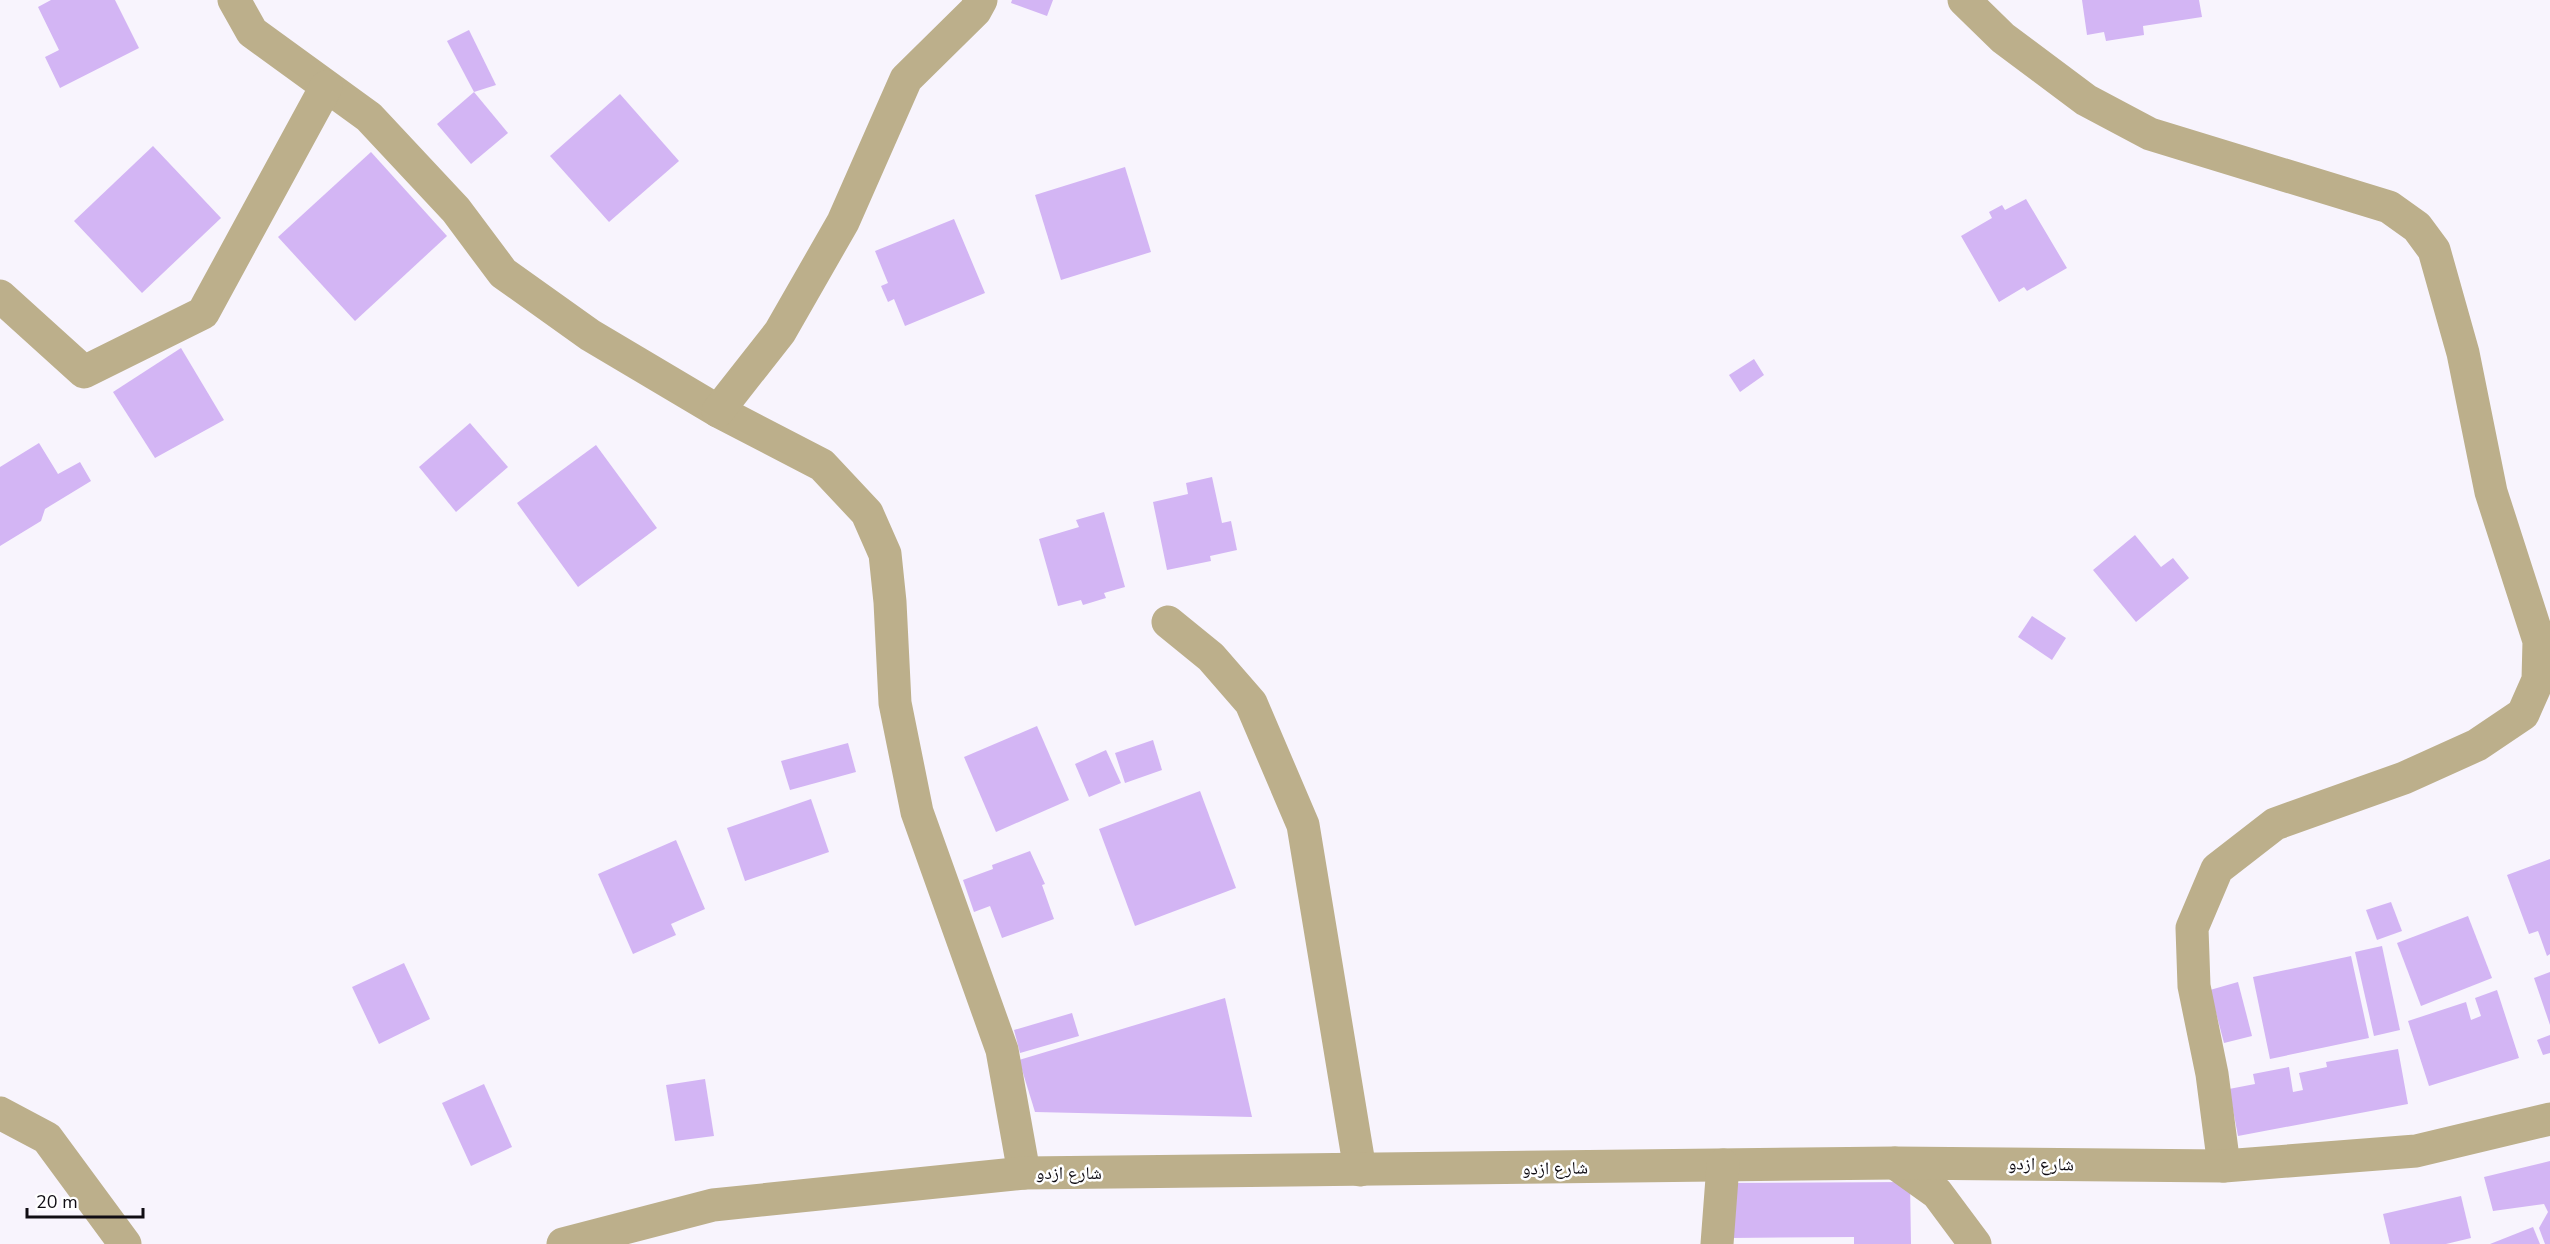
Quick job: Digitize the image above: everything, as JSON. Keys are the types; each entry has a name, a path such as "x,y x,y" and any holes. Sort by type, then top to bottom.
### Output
{"street":[{"path":"234,0 252,32 369,117 456,210 504,273 590,335 718,411 822,465 867,513 885,554 895,703 917,812 1002,1050 1024,1173"},
{"path":"718,411 780,332 843,222 906,79 975,11 981,0"},
{"path":"1964,0 2003,38 2086,100 2150,134 2389,207 2417,227 2434,250 2463,353 2492,492 2539,641 2538,680 2523,714 2477,745 2404,778 2275,824 2217,868 2192,928 2194,986 2212,1074 2224,1166"},
{"path":"0,296 84,372 203,313 326,87"},
{"path":"1168,622 1211,657 1251,703 1303,825 1360,1170"},
{"path":"0,1113 47,1138 125,1244"},
{"name":"شارع ازدو","path":"563,1244 713,1205 1024,1173 1895,1163 2224,1166 2416,1151 2550,1119"},
{"path":"1895,1163 1937,1193 1975,1244"},
{"path":"1718,1244 1723,1165"},
{"path":"1937,1193 1966,1244"}],"building":[{"path":"51,0 115,0 139,48 60,88 45,57 59,50 38,7"},
{"path":"1012,0 1053,0 1047,16 1011,3"},
{"path":"2082,0 2199,0 2202,17 2143,26 2144,35 2106,41 2104,32 2087,35"},
{"path":"469,30 496,85 474,92 447,41"},
{"path":"474,92 508,133 471,164 437,124"},
{"path":"620,94 679,161 609,222 550,156"},
{"path":"153,146 221,218 142,293 74,221"},
{"path":"371,152 447,236 355,321 278,237"},
{"path":"1125,167 1151,252 1061,280 1035,195"},
{"path":"2026,199 2067,268 2027,291 2024,287 1999,302 1961,236 1992,218 1989,212 2002,205 2005,210"},
{"path":"954,219 985,293 905,326 894,299 888,302 881,286 888,283 875,251"},
{"path":"181,348 224,420 155,458 113,392"},
{"path":"1754,359 1764,375 1740,392 1729,375"},
{"path":"470,423 508,467 456,512 419,467"},
{"path":"39,443 58,474 80,462 91,481 45,509 41,521 0,546 0,467"},
{"path":"596,445 657,528 578,587 517,503"},
{"path":"1212,477 1222,523 1231,521 1237,550 1210,556 1211,561 1167,570 1153,502 1188,494 1186,483"},
{"path":"1104,512 1125,587 1104,593 1106,598 1083,605 1081,600 1058,606 1039,539 1079,527 1076,520"},
{"path":"2135,535 2161,567 2173,558 2189,578 2136,622 2093,570"},
{"path":"2032,616 2066,638 2052,660 2018,637"},
{"path":"1037,726 1069,800 996,832 964,757"},
{"path":"1153,740 1162,770 1125,783 1115,753"},
{"path":"848,743 856,772 790,790 781,761"},
{"path":"1106,750 1121,783 1089,797 1075,764"},
{"path":"1200,791 1236,888 1135,926 1099,829"},
{"path":"811,799 829,852 745,881 727,828"},
{"path":"676,840 705,909 671,924 676,935 633,954 598,874"},
{"path":"1030,851 1045,884 1042,885 1054,919 1002,938 990,906 974,912 963,880 993,869 992,865"},
{"path":"2550,859 2550,954 2547,956 2538,931 2529,934 2507,875"},
{"path":"2391,902 2402,931 2377,940 2366,910"},
{"path":"2468,916 2492,978 2421,1006 2397,943"},
{"path":"2382,946 2400,1030 2374,1036 2355,952"},
{"path":"2351,956 2369,1038 2270,1059 2253,977"},
{"path":"404,963 430,1019 379,1044 352,987"},
{"path":"2550,972 2550,1025 2534,978"},
{"path":"2238,982 2252,1036 2224,1043 2210,990"},
{"path":"2497,990 2519,1058 2429,1086 2408,1021 2466,1002 2471,1020 2481,1016 2475,998"},
{"path":"1225,998 1252,1117 1035,1112 1019,1060"},
{"path":"1072,1013 1079,1036 1020,1053 1014,1030"},
{"path":"2550,1035 2550,1053 2543,1055 2537,1040"},
{"path":"2398,1049 2408,1104 2238,1136 2229,1089 2255,1084 2253,1074 2289,1067 2293,1092 2303,1090 2299,1073 2327,1067 2326,1062"},
{"path":"705,1079 714,1136 675,1141 666,1085"},
{"path":"484,1084 512,1147 471,1166 442,1103"},
{"path":"2550,1161 2550,1244 2545,1244 2539,1228 2548,1212 2544,1204 2493,1211 2484,1177"},
{"path":"1910,1182 1911,1244 1854,1244 1854,1237 1731,1238 1730,1183"},
{"path":"2461,1196 2471,1238 2446,1244 2390,1244 2383,1214"},
{"path":"2533,1227 2540,1244 2490,1244"}]}
